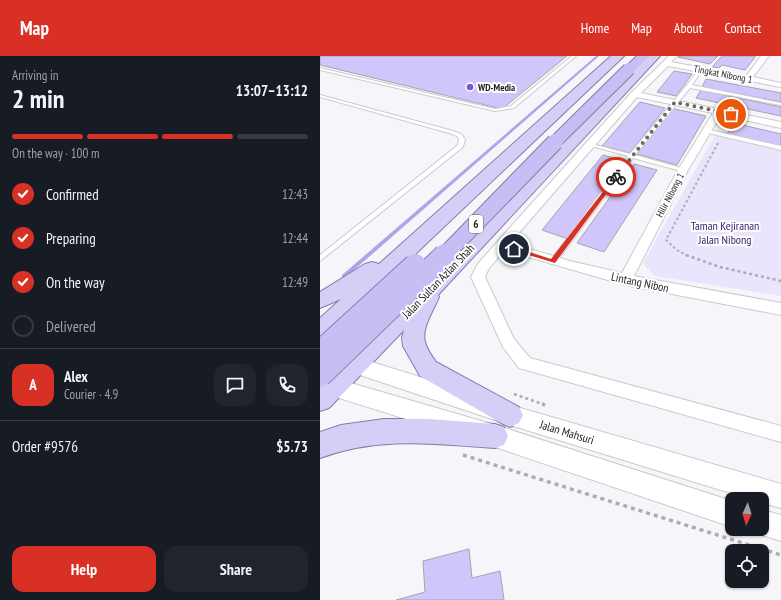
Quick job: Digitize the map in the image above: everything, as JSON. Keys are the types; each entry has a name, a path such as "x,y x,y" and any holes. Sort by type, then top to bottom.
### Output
{"highway":[{"name":"Jalan Sultan Azlan Shah","path":"320,353 425,256 545,136 624,62 644,56"},
{"name":"Jalan Sultan Azlan Shah","path":"323,386 435,265 560,137 624,62"}],"main road":[{"name":"Jalan Sultan Azlan Shah","path":"323,386 355,365 435,285 600,111 664,58"},
{"name":"Jalan Sultan Azlan Shah","path":"320,331 601,70 624,62"},
{"path":"320,300 328,297 425,234"},
{"path":"387,269 388,280 397,290 416,290 435,285"},
{"path":"435,285 422,313 413,338 420,356 428,369 510,415"},
{"path":"320,445 334,439 375,431 495,436"}],"street":[{"path":"748,78 766,56"},
{"path":"664,58 635,94 501,245 482,268 478,277 508,343 525,363 781,434"},
{"name":"Tingkat Nibong 1","path":"664,58 700,70 781,85"},
{"path":"635,94 781,125"},
{"name":"Hilir Nibong 1","path":"625,280 683,170 718,112"},
{"name":"Lintang Nibon","path":"501,245 553,262 625,280 781,309"},
{"name":"Jalan Mahsuri","path":"320,353 510,415 781,496"},
{"path":"323,386 495,436 725,512"},
{"path":"769,525 781,528"}],"lane":[{"path":"320,69 495,110 504,110 512,107 574,56"},
{"path":"553,262 631,156 689,86 700,70"},
{"path":"689,86 781,104"},
{"path":"320,96 450,132 459,135 462,140 461,146 320,259"},
{"path":"706,131 781,148"},
{"path":"590,144 683,170"}],"path":[{"path":"722,143 716,144 666,240 685,254 717,266 758,274 781,281"},
{"path":"455,452 781,555"}],"green space":[{"name":"Taman Kejiranan Jalan Nibong","path":"715,135 781,151 781,296 654,276 643,263"}],"building":[{"name":"WD-Media","path":"320,56 567,56 502,109 320,65"},
{"path":"718,56 710,64 678,57"},
{"path":"722,56 756,56 745,70 722,65 719,68 712,67"},
{"path":"674,71 692,74 676,96 657,92"},
{"path":"706,79 781,93 781,102 702,87"},
{"path":"701,90 781,107 781,116 696,98"},
{"path":"640,102 665,108 630,153 602,146"},
{"path":"671,108 706,116 677,165 637,154"},
{"path":"734,123 781,134 781,147 727,134"},
{"path":"603,155 625,161 568,239 542,230"},
{"path":"634,164 657,170 604,252 577,243"},
{"path":"469,549 472,578 500,571 504,600 396,600 425,592 423,561"}],"waterway":[{"path":"344,276 598,56"}],"way so far":[{"path":"616,177 675,102 731,114"}],"place":[{"name":"WD-Media","path":"470,87"}],"route":[{"path":"514,249 553,262 616,177"}]}
